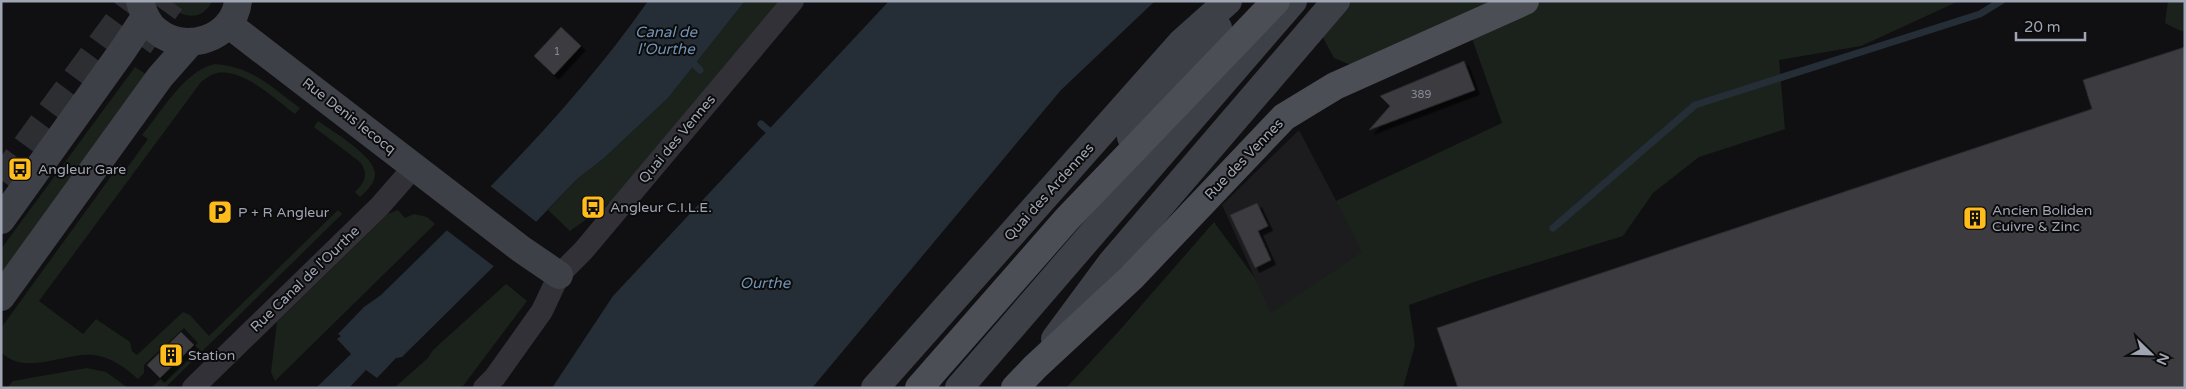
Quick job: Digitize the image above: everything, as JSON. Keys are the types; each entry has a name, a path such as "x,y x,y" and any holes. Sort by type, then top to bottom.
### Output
{"main road":[{"name":"Quai des Ardennes","path":"875,388 1181,43 1228,1"},
{"name":"Quai des Ardennes","path":"919,388 1067,219 1239,1"},
{"path":"1067,219 1276,1"},
{"path":"959,388 1293,1"},
{"path":"1015,388 1035,367 1112,262 1336,1"},
{"name":"Rue des Vennes","path":"1035,367 1131,278 1284,117 1336,86 1525,1"},
{"path":"142,9 156,31 172,40 190,43 204,41 218,34 233,12"},
{"path":"1,220 123,50 142,9"},
{"name":"Rue Denis lecocq","path":"233,12 260,47 439,186 522,249 559,274"},
{"path":"1,297 160,77 190,43"}],"street":[{"name":"Quai des Vennes","path":"559,274 583,252 793,1"},
{"name":"Rue Canal de l'Ourthe","path":"193,388 379,207 414,167"},
{"path":"484,388 495,377 542,311 559,274"}],"shaded area":[{"path":"173,1 212,1 204,12 192,16 175,10 170,5"},
{"path":"745,1 787,1 616,198 570,231 548,210 577,179 604,158 668,98"},
{"path":"1347,1 1959,1 1861,46 1779,60 1785,129 1699,157 1653,193 1623,236 1480,280 1409,305 1415,345 1403,388 1066,388 1119,331 1214,222 1255,278 1271,313 1362,252 1336,201 1502,123 1464,16 1351,65 1334,58 1320,32"},
{"path":"2168,1 2185,1 2185,30 2181,31 2165,23"},
{"path":"215,64 251,73 300,108 295,114 257,85 235,74 224,73 209,76 201,82 39,301 83,334 96,319 130,342 132,351 137,355 183,312 190,315 209,336 338,210 342,214 165,388 151,388 198,343 184,328 144,365 144,373 138,379 118,364 100,356 82,355 45,362 21,363 1,352 1,328 120,164 127,168 148,139 142,135 174,93 193,75"},
{"path":"135,67 149,76 1,278 1,249"},
{"path":"318,121 352,144 373,167 374,181 360,197 355,192 365,178 363,166 314,127"},
{"path":"1299,130 1363,252 1271,314 1222,205"},
{"path":"398,210 405,218 414,214 427,217 435,224 275,381 271,372 277,322 388,214"},
{"path":"506,284 527,301 463,386 459,388 394,388 428,358 433,350"},
{"path":"87,368 106,372 128,388 7,388 13,381"}],"water":[{"name":"Canal de l'Ourthe","path":"648,1 745,1 668,98 604,158 577,179 491,269 402,357 396,358 377,378 366,370 349,388 316,388 351,354 337,339 341,336 338,334 364,307 381,295 487,190 555,118 619,41"},
{"name":"Ourthe","path":"889,1 1155,1 1061,90 812,388 552,388 613,296"}],"pier":[{"path":"489,185 539,224 496,268 445,229"}],"building":[{"path":"561,27 581,46 554,75 534,56"},
{"name":"Ancien Boliden Cuivre & Zinc","path":"2185,47 2185,388 1458,388 1437,328 2092,109 2083,80"},
{"path":"1464,61 1475,90 1369,130 1390,106 1380,96"},
{"path":"1257,203 1268,226 1258,231 1271,260 1255,268 1230,215"},
{"name":"Station","path":"181,332 194,345 160,378 147,365"}],"waterway":[{"path":"1553,228 1695,105 1980,14 2001,1"},
{"path":"695,65 700,70"},
{"path":"761,124 768,130"}],"tunnel":[{"path":"1,180 133,1"},
{"path":"139,45 171,1"}],"place":[{"name":"Angleur Gare","path":"20,169"},
{"name":"Angleur C.I.L.E.","path":"593,207"},
{"name":"P + R Angleur","path":"220,212"},
{"name":"Ancien Boliden Cuivre & Zinc","path":"1975,218"},
{"name":"Station","path":"171,355"}]}
